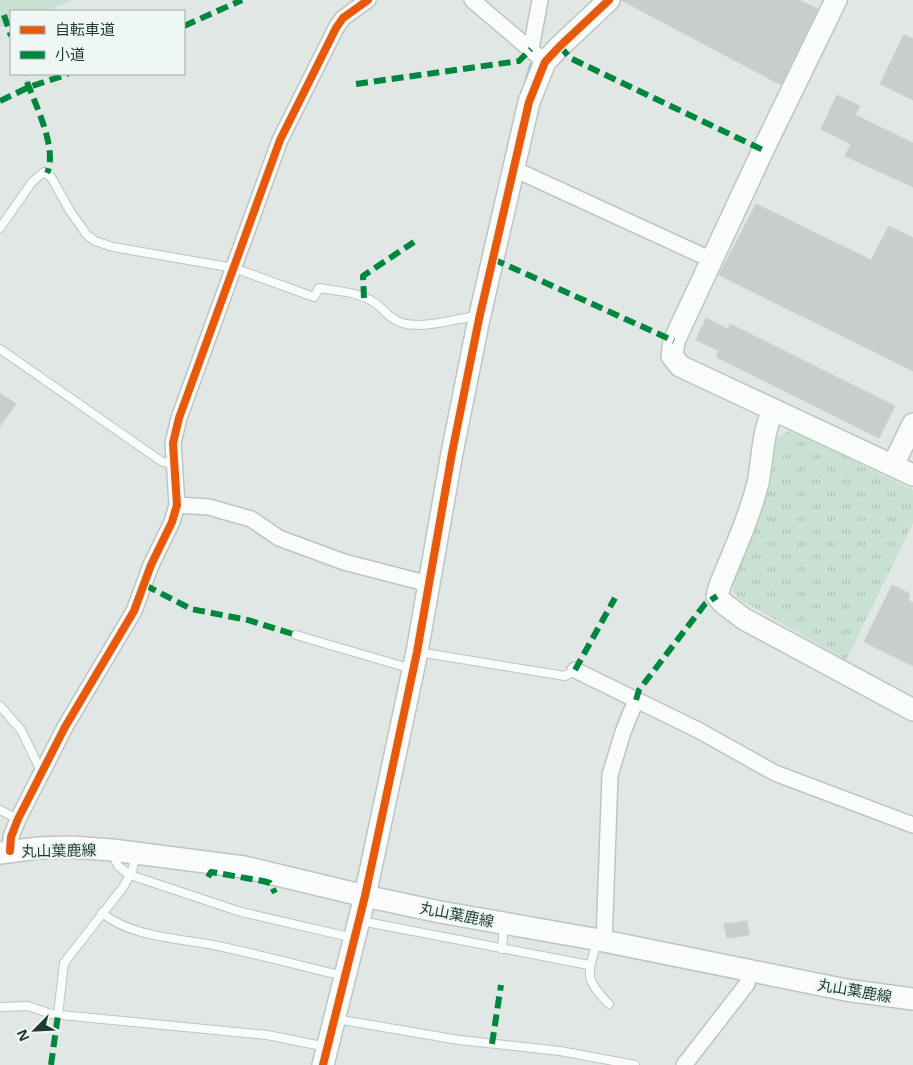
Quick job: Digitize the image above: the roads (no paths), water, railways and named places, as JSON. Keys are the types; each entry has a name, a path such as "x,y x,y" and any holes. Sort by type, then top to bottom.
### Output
{"street":[{"path":"5,852 18,819 87,687 134,611 152,565 172,522 177,505 173,443 179,418 210,326 234,268 280,140 343,18 368,0"},
{"path":"472,0 538,56"},
{"path":"326,1056 365,896 414,661 479,319 529,102 538,56 540,0"},
{"path":"538,56 560,46 609,0"},
{"path":"836,0 763,150 674,341 672,356 680,366 913,475"},
{"path":"514,168 712,260"},
{"path":"774,411 766,425 758,482 747,521 720,585 718,596 723,603 744,619 913,710"},
{"path":"893,465 913,424"},
{"path":"177,505 210,507 251,519 279,538 335,559 429,584"},
{"path":"574,670 698,730 774,773 913,825"},
{"path":"601,941 610,775 623,732 636,700"},
{"name":"丸山葉鹿線","path":"5,852 71,847 112,850 244,867 365,896 846,990 913,999"},
{"path":"684,1065 747,984 750,970"}],"lane":[{"path":"0,228 32,182 40,172 44,172 51,177 80,227 95,241 113,247 234,268 314,297 319,288 364,298 374,302 388,317 403,323 420,325 471,317 479,319"},
{"path":"0,349 161,461 173,465"},
{"path":"296,635 414,661 565,676 574,670"},
{"path":"0,706 21,730 38,765 43,770"},
{"path":"0,810 18,819"},
{"path":"112,850 118,866 130,874 241,912 502,949 589,965"},
{"path":"58,1015 62,967 130,874 136,853"},
{"path":"102,913 116,924 125,928 346,976"},
{"path":"502,949 504,923"},
{"path":"601,941 589,965 592,985 609,1004"},
{"path":"0,1007 28,1006 58,1015 268,1035 326,1056"},
{"path":"336,1019 459,1040 560,1051 635,1065"}],"waterway":[{"path":"526,82 531,65"}]}
